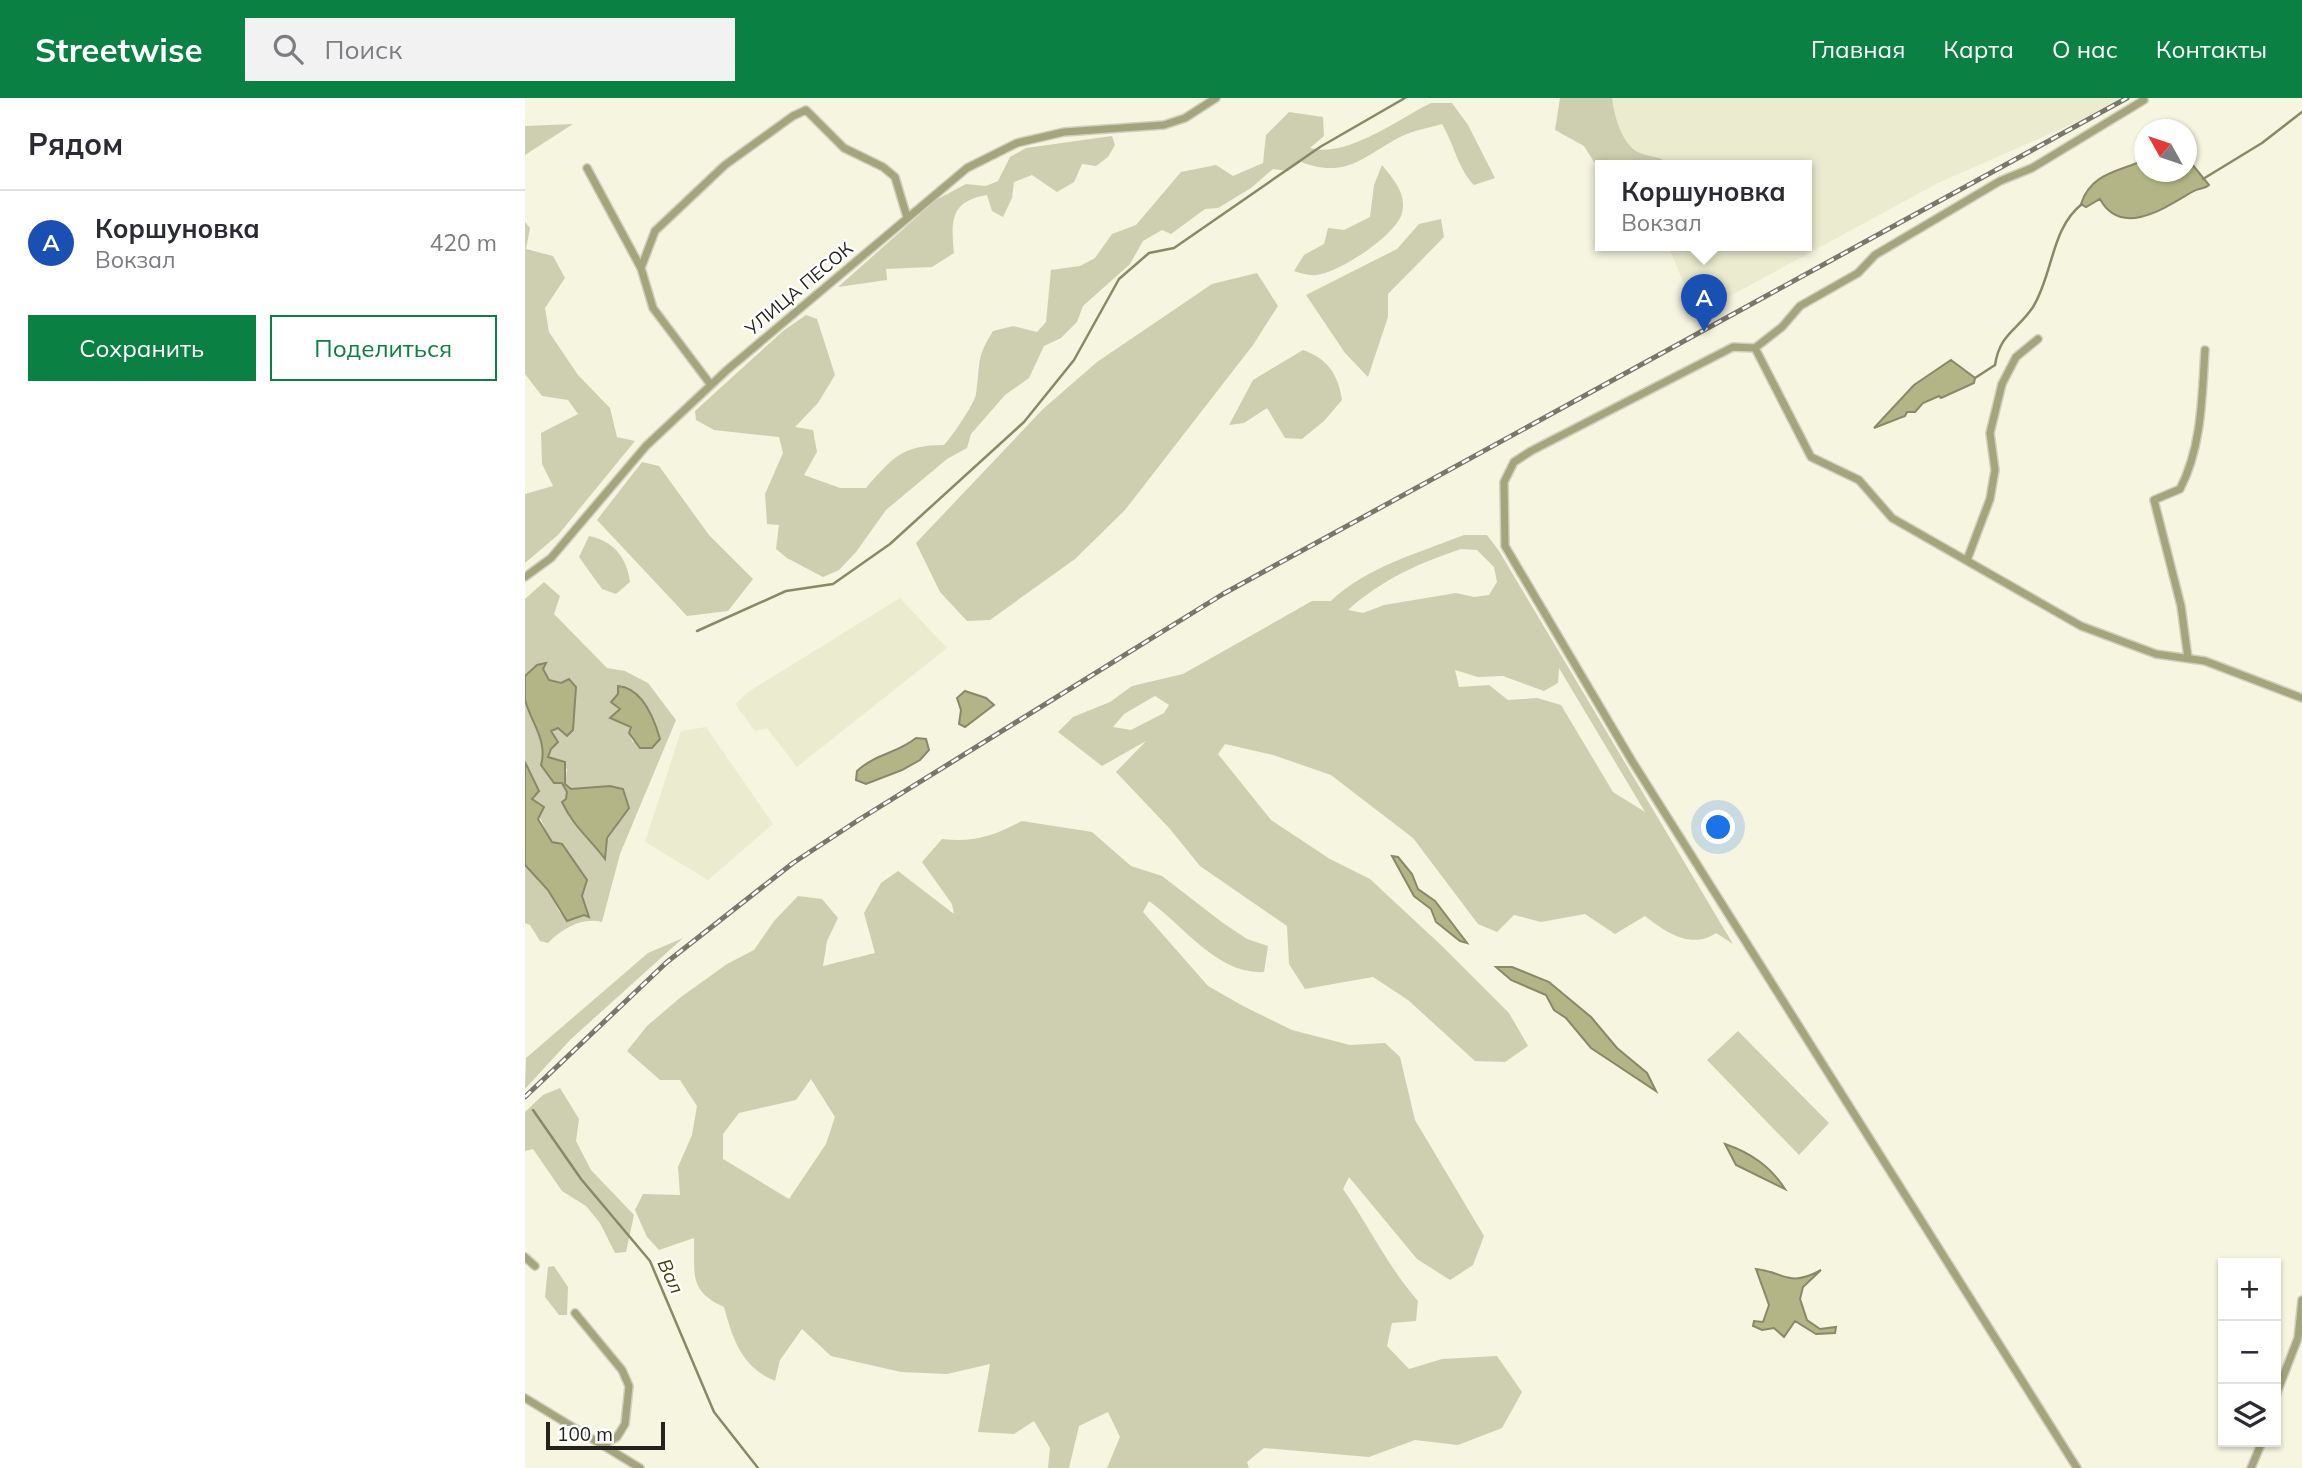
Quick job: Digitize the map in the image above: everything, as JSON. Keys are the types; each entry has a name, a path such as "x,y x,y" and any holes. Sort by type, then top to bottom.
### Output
{"street":[{"name":"УЛИЦА ПЕСОК","path":"525,577 551,558 646,446 711,385 967,169 995,152 1017,143 1064,132 1164,125 1185,118 1216,98"},
{"path":"2077,1468 1632,761 1505,546 1504,482 1514,462 1733,347 1755,348 1782,327 1800,306 1858,273 1875,255 2000,181 2032,169 2144,100"},
{"path":"641,268 655,232 725,165 793,116 806,110 844,148 883,167 895,177 907,217"},
{"path":"587,168 641,268 653,308 711,385"},
{"path":"1967,560 1990,499 1995,470 1990,433 2002,384 2016,357 2038,339"},
{"path":"1755,348 1811,457 1859,480 1892,518 2081,626 2156,654 2205,661 2302,698"},
{"path":"2187,658 2181,606 2154,499 2180,489 2188,473 2200,419 2206,350"},
{"path":"525,1257 535,1266"},
{"path":"2281,1384 2300,1340 2302,1300"},
{"path":"575,1313 622,1370 629,1386 625,1424 617,1437 604,1444"},
{"path":"525,1398 555,1419 604,1444 640,1468"},
{"path":"2251,1468 2260,1447"}],"shaded area":[{"path":"1560,98 1612,98 1617,121 1628,144 1640,153 1664,160 1595,160 1595,163 1584,146 1555,130"},
{"path":"1606,98 2121,98 2079,121 1938,183 1697,314 1670,251 1812,251 1812,160 1632,160"},
{"path":"1431,103 1452,103 1468,125 1495,178 1474,185 1464,172 1442,124 1405,135 1343,167 1317,167 1301,162 1288,171 1273,169 1251,188 1218,208 1205,209 1171,234 1162,230 1143,241 1130,264 1083,306 1077,322 1061,338 1044,346 1029,378 1005,395 971,434 967,448 947,459 886,510 856,552 839,570 823,577 787,558 776,549 779,525 767,524 765,494 783,453 779,437 714,430 696,420 695,411 783,331 806,315 817,319 835,375 818,403 795,427 813,430 817,452 804,475 840,488 866,488 899,455 918,448 944,445 975,398 981,355 993,331 1013,326 1037,332 1046,322 1051,270 1080,266 1095,258 1112,234 1136,225 1181,172 1216,165 1233,176 1263,163 1266,135 1289,112 1323,117 1324,136 1310,148 1325,150 1340,148 1372,136"},
{"path":"573,124 525,155 525,126"},
{"path":"1112,136 1115,145 1108,157 1096,166 1082,164 1074,182 1057,192 1032,175 1014,182 1012,198 1003,217 992,211 987,195 966,202 955,214 953,222 954,253 932,267 886,269 887,280 838,287 936,200 966,184 986,186 998,181 1010,157 1026,148"},
{"path":"2134,164 2134,182 2197,182 2197,170 2209,185 2157,212 2131,218 2119,217 2109,211 2100,199 2086,207 2081,204 2091,186 2115,171"},
{"path":"1382,165 1403,199 1402,213 1389,232 1365,252 1326,273 1308,275 1294,271 1304,255 1324,244 1328,228 1344,230 1370,217 1374,185"},
{"path":"1441,219 1444,237 1388,294 1388,317 1368,377 1345,353 1306,295 1397,249 1419,224"},
{"path":"525,222 530,228 526,249 553,256 565,278 545,308 549,332 578,375 610,408 617,437 635,441 558,535 525,563 525,494 553,486 542,464 541,433 578,414 568,400 542,396 525,374"},
{"path":"1257,273 1278,306 1253,345 1125,510 1075,559 990,620 967,621 940,592 916,543 1043,409 1097,362 1212,284"},
{"path":"1303,350 1325,363 1334,375 1340,391 1342,400 1324,421 1302,439 1285,438 1267,408 1244,423 1229,425 1253,380"},
{"path":"1951,360 1975,378 1974,383 1923,403 1915,412 1907,412 1905,416 1874,428 1914,385"},
{"path":"642,462 659,466 709,535 753,579 728,611 687,616 597,520"},
{"path":"1464,535 1487,535 1499,551 1733,944 1716,933 1698,940 1679,937 1645,916 1615,934 1585,914 1541,922 1514,915 1497,932 1478,924 1413,838 1331,775 1273,755 1225,744 1218,754 1271,820 1330,859 1370,879 1509,1013 1528,1046 1505,1062 1475,1061 1408,1000 1373,977 1305,989 1289,964 1287,926 1200,866 1170,829 1116,772 1146,741 1102,766 1058,732 1073,717 1110,702 1132,686 1183,674 1312,601 1331,601 1345,589 1377,570","holes":["1461,549 1477,550 1494,567 1497,582 1489,595 1474,597 1456,593 1384,605 1363,613 1348,610 1401,574","1559,668 1645,812 1613,792 1561,705 1537,698 1508,700 1489,685 1459,687 1455,670 1478,677 1503,676 1544,691 1558,683","1155,696 1169,705 1164,713 1131,730 1113,727 1124,714"]},
{"path":"589,536 612,546 626,565 630,582 616,594 602,589 579,557"},
{"path":"544,582 560,596 554,614 607,668 625,671 648,683 676,720 620,854 602,922 587,921 572,925 548,943 540,941 530,925 525,923 525,865 548,890 560,913 588,916 582,896 587,880 562,844 552,843 531,799 538,791 525,762 525,699 554,782 562,783 567,792 566,799 586,838 606,857 607,839 629,808 623,789 610,786 571,789 565,784 567,769 548,757 551,731 557,728 573,729 576,687 549,680 543,669 546,663 537,665 525,676 525,599","holes":["634,692 640,701 633,743 629,733 631,728 612,702 618,694"]},
{"path":"900,598 947,648 797,767 767,728 755,731 735,704 748,692"},
{"path":"546,663 543,669 549,680 561,683 569,679 576,687 573,730 567,736 558,728 551,731 558,742 548,757 565,762 565,784 571,789 610,786 623,789 629,808 607,838 605,859 566,811 562,802 566,799 567,792 562,783 554,783 541,765 542,748 525,700 525,676 537,665"},
{"path":"618,686 634,692 646,705 660,739 652,748 640,748 629,733 631,727 610,718 620,709 611,702 618,694"},
{"path":"965,691 986,698 994,705 965,727 959,724 961,710 957,698"},
{"path":"706,727 773,824 708,880 645,842 681,731"},
{"path":"916,738 926,739 929,750 920,760 866,784 856,780 857,771 864,765"},
{"path":"525,762 539,791 532,799 544,807 538,819 552,842 562,844 587,880 582,896 589,917 584,915 567,921 548,890 525,865"},
{"path":"1022,821 1092,832 1131,866 1162,876 1247,939 1268,946 1264,972 1247,971 1232,966 1202,947 1149,901 1143,912 1208,986 1292,1030 1350,1045 1385,1043 1400,1057 1415,1120 1484,1236 1473,1265 1450,1280 1417,1259 1349,1177 1343,1189 1397,1274 1418,1301 1416,1321 1392,1323 1387,1346 1409,1369 1442,1359 1497,1356 1522,1392 1502,1428 1458,1445 1415,1440 1369,1457 1264,1448 1247,1462 1249,1468 1107,1468 1120,1437 1108,1412 1079,1426 1069,1468 1048,1468 1050,1448 1034,1421 1014,1434 978,1432 990,1364 947,1374 901,1372 831,1356 802,1329 780,1360 775,1381 754,1368 747,1360 735,1341 724,1307 712,1301 699,1287 694,1271 694,1238 659,1250 647,1237 635,1210 643,1194 680,1195 678,1167 692,1135 697,1106 680,1080 660,1080 627,1051 647,1026 681,997 727,964 754,950 774,921 798,896 822,899 838,918 827,941 823,966 875,953 864,913 881,883 898,871 954,914 952,904 922,862 942,839 974,839","holes":["811,1079 835,1117 826,1144 789,1199 723,1159 723,1134 739,1113 796,1100"]},
{"path":"1392,856 1398,857 1412,874 1418,889 1435,901 1467,943 1460,941 1436,922 1431,909 1414,896"},
{"path":"683,938 570,1040 525,1089 526,1058 648,953"},
{"path":"1496,967 1512,967 1549,982 1591,1017 1617,1048 1647,1073 1656,1091 1591,1048 1566,1018 1554,1010 1546,995 1511,980"},
{"path":"1738,1031 1829,1123 1799,1155 1707,1060"},
{"path":"560,1088 579,1119 576,1141 591,1170 634,1215 626,1252 615,1253 600,1223 586,1206 562,1191 533,1149 525,1151 525,1112 543,1095"},
{"path":"1725,1144 1759,1161 1785,1189 1736,1165"},
{"path":"554,1266 568,1287 567,1315 559,1315 545,1297 548,1267"},
{"path":"1756,1269 1794,1278 1821,1270 1803,1287 1800,1299 1807,1320 1820,1329 1836,1327 1835,1333 1816,1334 1795,1321 1784,1337 1774,1328 1762,1330 1753,1326 1754,1321 1763,1322 1769,1305"}],"waterway":[{"path":"697,631 786,591 833,584 890,544 1024,422 1074,360 1119,279 1149,253 1174,248 1320,147 1405,98"},
{"path":"2203,179 2262,143 2302,112"},
{"path":"1975,378 1995,365 2005,339 2033,307 2064,226 2082,204"},
{"name":"Вал","path":"533,1110 581,1179 650,1261 714,1412 758,1468"}],"railway":[{"path":"525,1097 667,962 793,863 860,819 1223,594 2127,98"}],"place":[{"name":"Коршуновка","path":"1704,332"}]}
